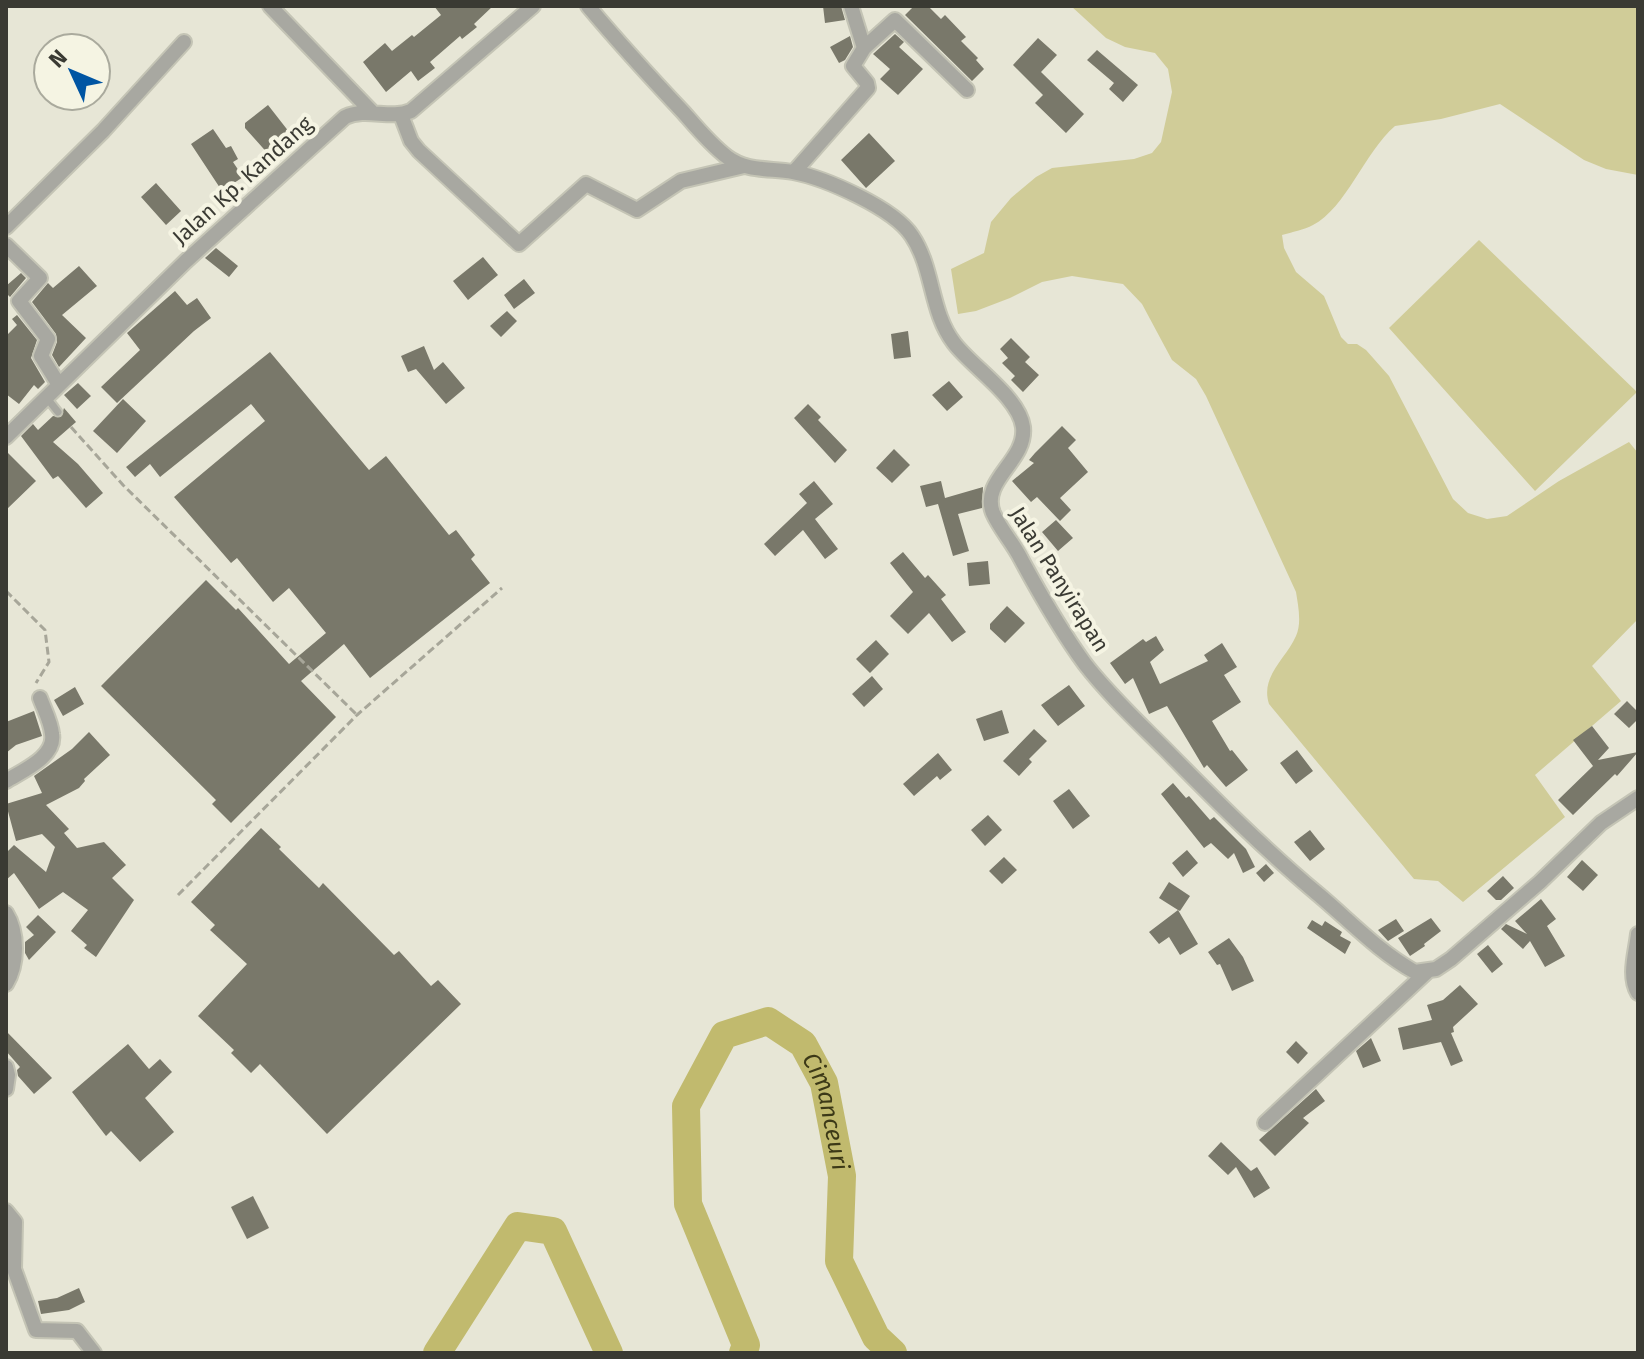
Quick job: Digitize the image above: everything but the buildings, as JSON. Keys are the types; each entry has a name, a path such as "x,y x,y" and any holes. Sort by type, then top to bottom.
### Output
{"street":[{"path":"270,6 371,111"},
{"path":"533,6 411,111 401,115 411,141 419,151 519,244 586,184 637,210 681,181 744,166"},
{"name":"Jalan Panyirapan","path":"588,6 727,157 744,166 794,172 841,189 887,213 911,233 927,266 944,327 953,342 1012,403 1021,419 1024,430 1019,450 993,487 990,499 992,511 1051,614 1086,666 1142,727 1255,839 1366,938 1415,972 1429,970"},
{"path":"851,6 864,48"},
{"path":"794,172 868,88 853,66 864,48 895,20 967,90"},
{"path":"6,227 103,131 184,42"},
{"name":"Jalan Kp. Kandang","path":"6,437 186,261 345,117 371,111 401,115"},
{"path":"6,245 40,278 19,301 48,339 41,356 59,385"},
{"path":"6,781 40,759 49,749 53,736 40,698"},
{"path":"1265,1123 1429,970 1451,959 1540,882 1601,823 1638,798"},
{"path":"6,913 14,928 14,962 6,984"},
{"path":"1638,934 1633,975 1638,993"},
{"path":"6,1067 6,1089"},
{"path":"6,1211 15,1222 14,1269 36,1330 77,1331 94,1353"}],"lane":[{"path":"46,397 58,412"}],"path":[{"path":"71,427 123,485 357,715"},
{"path":"178,895 357,715 502,588"},
{"path":"6,591 45,630 49,662 35,681 40,698"}],"shaded area":[{"path":"1071,6 1638,6 1638,175 1606,169 1584,160 1500,104 1441,119 1395,126 1325,217 1309,227 1282,235 1284,248 1296,272 1324,296 1341,337 1348,344 1357,344 1366,350 1389,376 1453,499 1468,513 1487,519 1507,516 1559,481 1629,442 1638,453 1638,619 1592,666 1621,701 1535,775 1565,817 1463,902 1438,881 1414,879 1269,704 1267,694 1271,676 1298,631 1296,592 1206,396 1196,379 1172,360 1142,304 1123,284 1072,276 1042,282 976,311 958,314 951,269 984,253 991,222 1011,198 1052,168 1134,159 1152,153 1161,142 1172,92 1168,69 1155,53 1125,47 1106,38"},
{"path":"1479,240 1637,392 1535,491 1389,328"}],"waterway":[{"name":"Cimanceuri","path":"743,1353 746,1345 688,1204 686,1106 724,1035 768,1021 803,1044 824,1083 842,1176 839,1261 876,1337 893,1353"},
{"name":"Cimanceuri","path":"437,1353 518,1226 553,1231 609,1353"}]}
